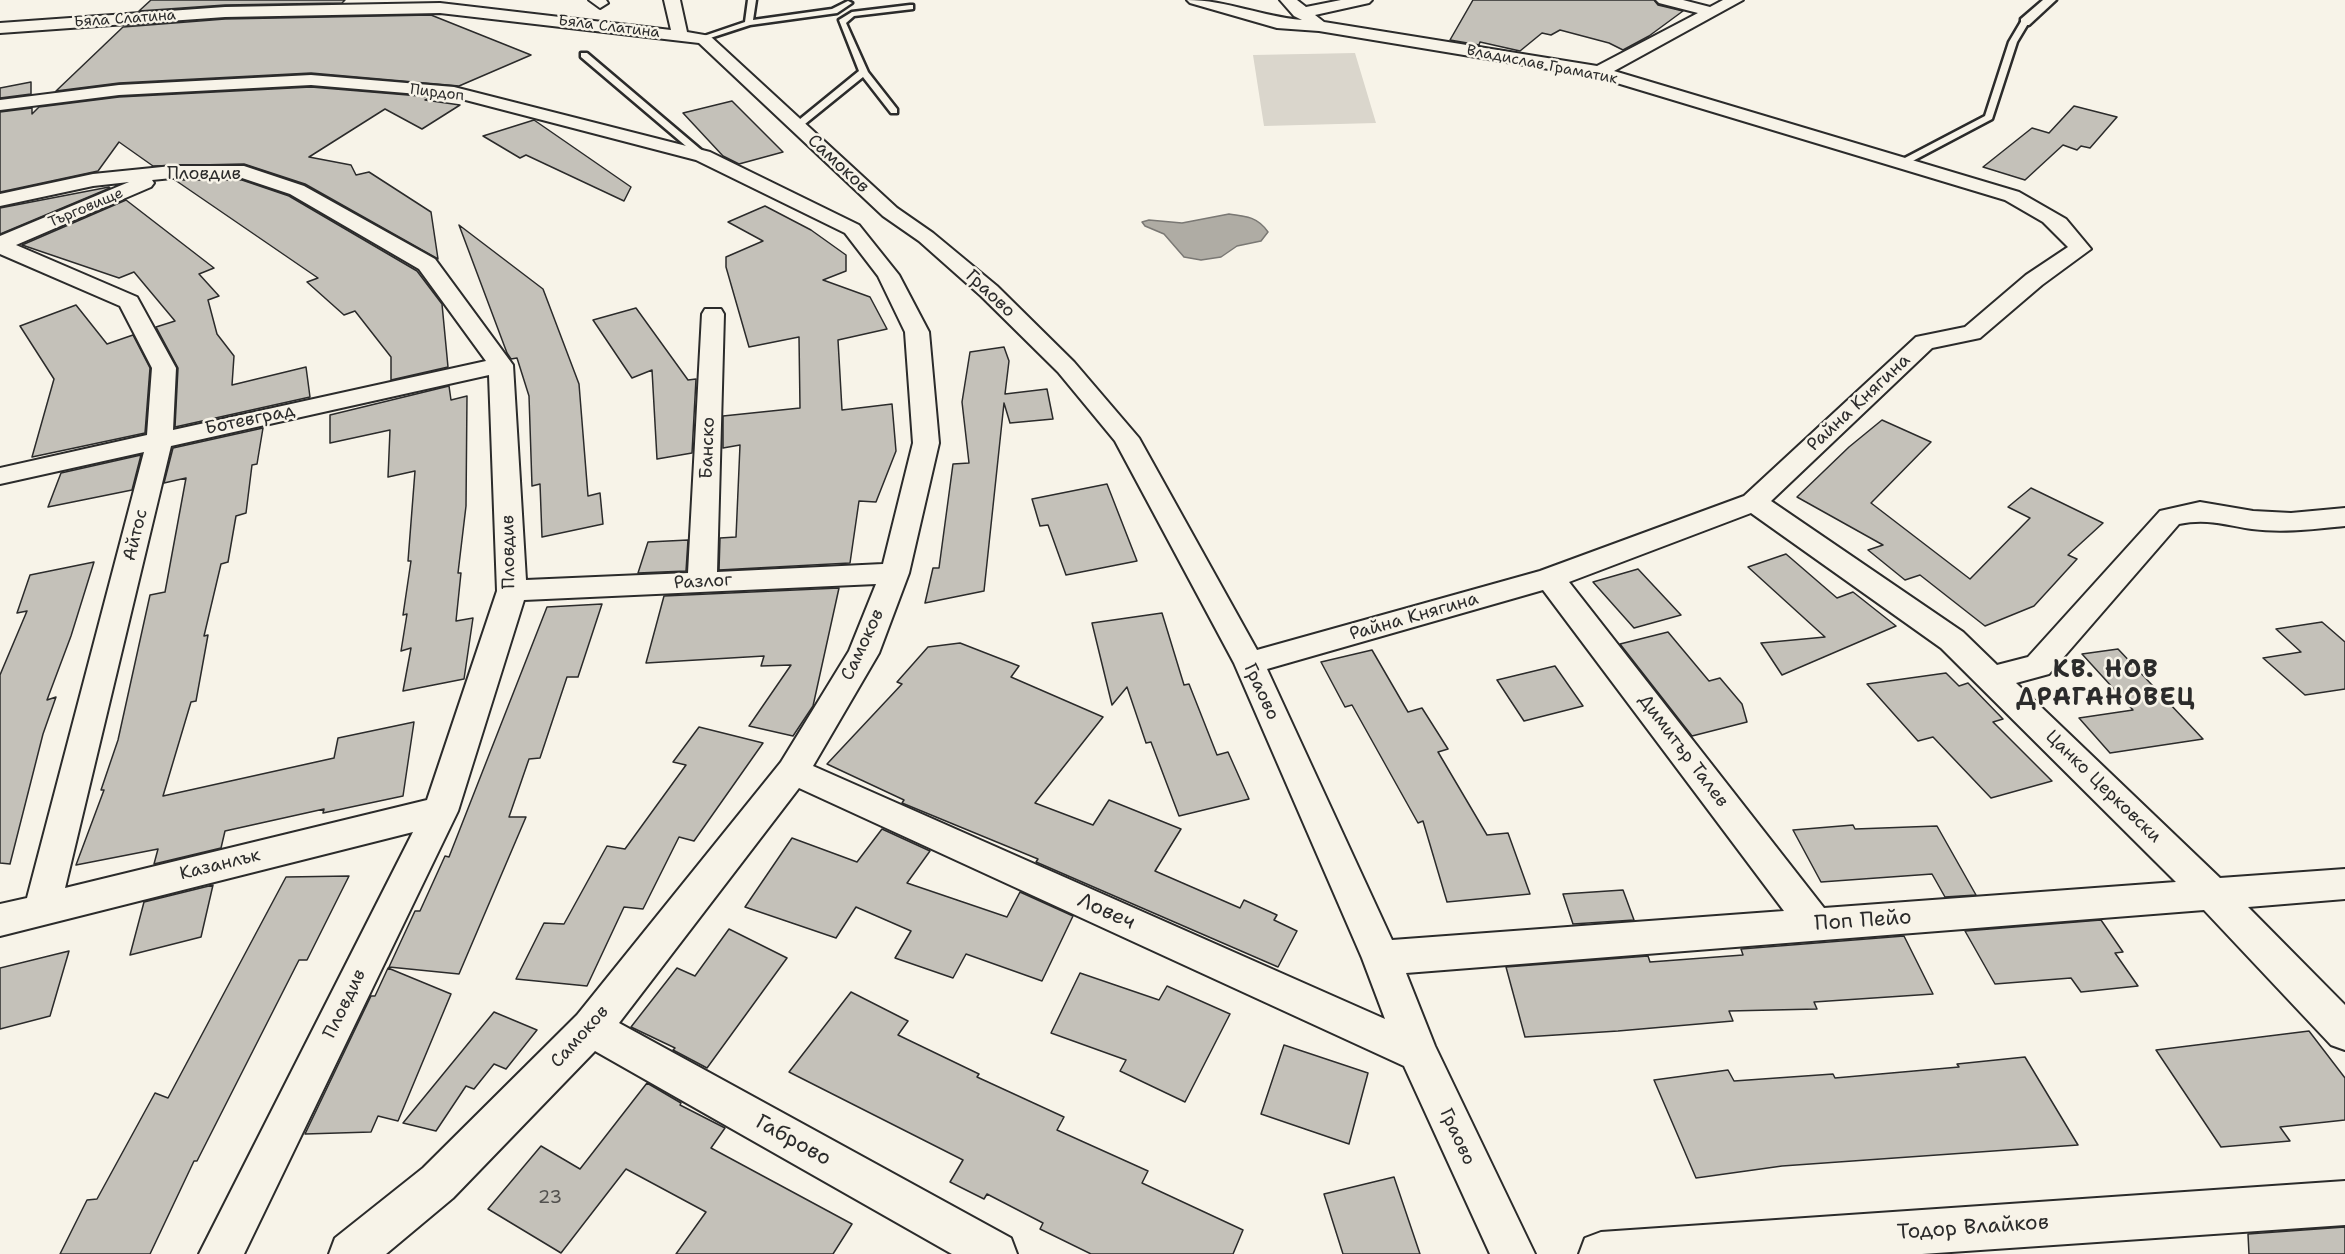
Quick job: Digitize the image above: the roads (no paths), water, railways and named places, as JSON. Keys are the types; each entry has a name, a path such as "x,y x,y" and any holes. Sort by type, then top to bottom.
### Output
{"street":[{"path":"672,0 680,35 704,39"},
{"path":"1195,0 1277,23 1319,26"},
{"name":"Владислав Граматик","path":"1288,0 1300,13 1319,26 1599,72 1814,138 1904,162"},
{"path":"1300,13 1364,0"},
{"path":"1664,0 1712,12"},
{"path":"1599,72 1736,0"},
{"path":"2025,22 2050,0"},
{"name":"Бяла Слатина","path":"0,28 225,12 440,8 680,35"},
{"name":"Самоков","path":"351,1254 438,1183 591,1028 793,771 864,652 895,573 926,443 918,332 888,275 852,229 890,213 704,39"},
{"name":"Пирдоп","path":"0,105 119,90 311,80 454,93 703,156 852,229"},
{"name":"Райна Княгина","path":"1249,663 1550,578 1754,502 1924,342 1972,333 2034,280 2080,249 2068,230 2047,213 2012,196 1904,162"},
{"name":"Пловдив","path":"0,200 93,180 172,172 244,172 297,189 427,264 501,365 512,591 441,811 221,1254"},
{"name":"Търговище","path":"0,245 172,172"},
{"name":"Граово","path":"890,213 926,237 989,291 1066,367 1126,438 1249,663 1381,958 1418,1053 1513,1254"},
{"name":"Айтос","path":"0,245 129,302 164,368 160,439 42,909"},
{"name":"Банско","path":"702,582 713,314"},
{"name":"Ботевград","path":"0,476 501,365"},
{"name":"Цанко Церковски","path":"1754,502 1952,640 2212,895 2345,1032"},
{"path":"1992,678 2038,666 2170,517 2200,511 2253,520 2291,522 2345,517"},
{"name":"Разлог","path":"512,591 895,573"},
{"name":"Димитър Талев","path":"1550,578 1815,924"},
{"name":"Ловеч","path":"793,771 1418,1053"},
{"name":"Казанлък","path":"0,920 441,811"},
{"name":"Поп Пейо","path":"1381,958 2345,884"},
{"name":"Габрово","path":"591,1028 995,1254"},
{"name":"Тодор Влайков","path":"1601,1254 1924,1243 2345,1203"}],"lane":[{"path":"749,23 752,0"},
{"path":"833,0 834,11"},
{"path":"704,39 749,23 834,11 848,3"},
{"path":"894,111 864,72 842,22 852,14 910,7"},
{"path":"1904,162 1989,117 2013,42 2025,22"},
{"path":"584,55 703,156"},
{"path":"797,126 864,72"}],"district":[{"name":"КВ. НОВ ДРАГАНОВЕЦ","path":"2106,685"}]}
